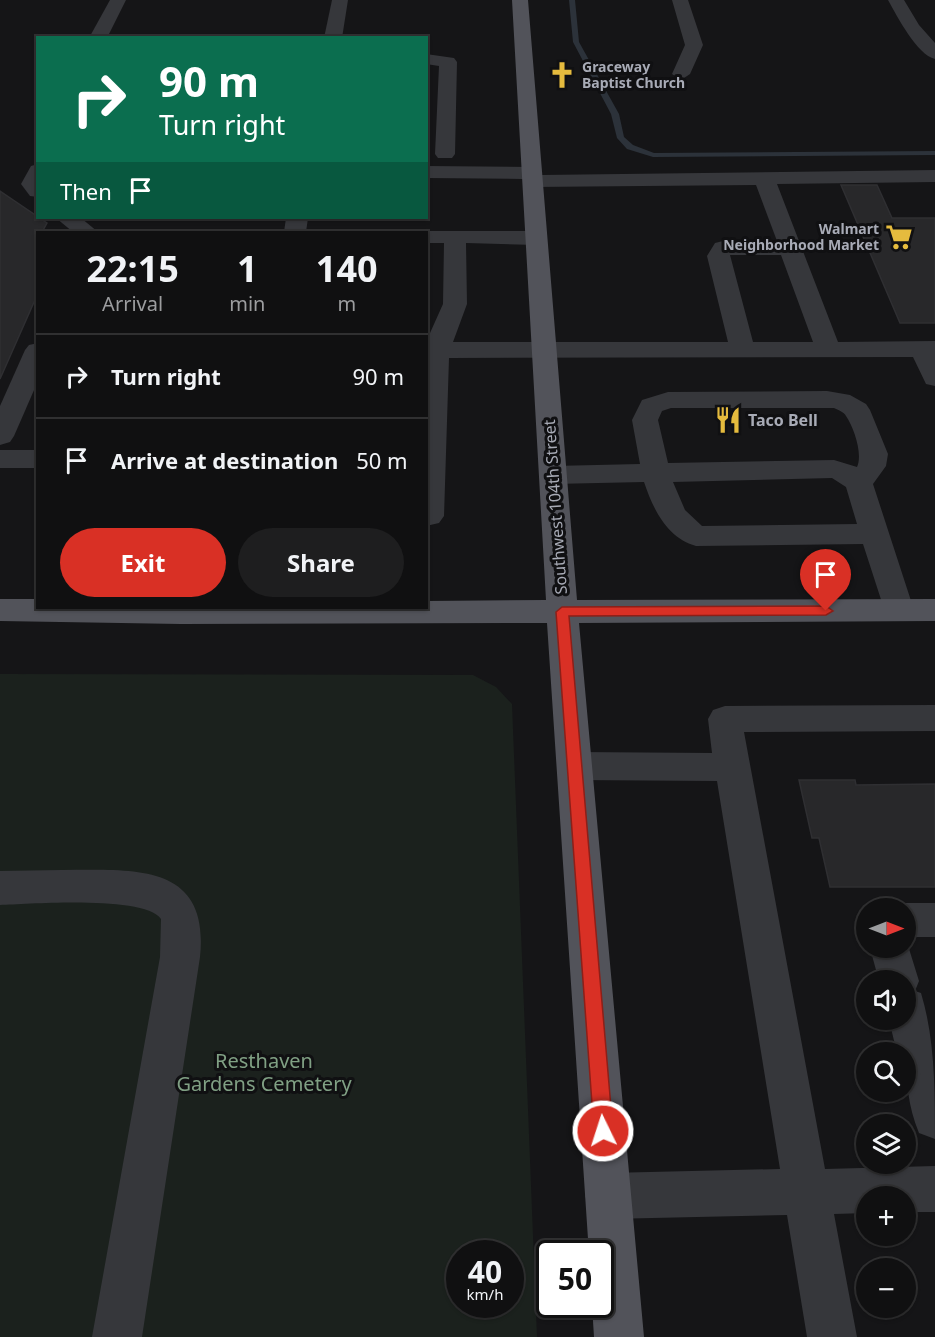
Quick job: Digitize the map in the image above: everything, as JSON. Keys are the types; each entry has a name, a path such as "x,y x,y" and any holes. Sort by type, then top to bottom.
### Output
{"main road":[{"name":"Southwest 104th Street","path":"520,0 562,612 619,1337"},
{"path":"0,610 562,612 935,610"}],"street":[{"path":"99,36 118,0"},
{"path":"333,36 340,0"},
{"path":"680,0 694,45 681,74"},
{"path":"896,0 912,27 935,54"},
{"path":"428,59 448,62 436,130 435,154 531,169"},
{"path":"428,172 531,169 764,177 935,176"},
{"path":"36,175 32,184 36,189"},
{"path":"764,177 828,350"},
{"path":"68,219 86,231"},
{"path":"428,236 536,238"},
{"path":"428,516 431,350 455,304 455,236"},
{"path":"743,350 718,256 723,248 790,248"},
{"path":"431,350 928,349 935,378"},
{"path":"0,436 36,356"},
{"path":"859,483 872,466 874,454 857,410 841,401 827,399 657,402 651,406 645,420 654,473 678,525 696,536 874,534"},
{"path":"0,459 36,459"},
{"path":"553,475 834,469 849,474 859,483 898,610"},
{"path":"832,1337 805,1193 725,719 935,718"},
{"path":"575,766 732,767"},
{"path":"0,888 132,889 169,900 179,915 183,934 180,957 117,1337"},
{"path":"916,920 935,920"},
{"path":"912,1030 935,1117"},
{"path":"608,1196 935,1190"}],"green space":[{"name":"Resthaven Gardens Cemetery","path":"0,674 473,675 496,687 512,704 537,1337 0,1337"}],"building":[{"name":"Walmart Neighborhood Market","path":"841,185 877,185 892,218 935,218 935,323 900,323"},
{"path":"0,191 36,216 36,219 47,223 43,231 36,231 36,298 0,379"},
{"path":"799,780 855,780 856,785 935,784 935,887 830,887 819,838 812,838"}],"waterway":[{"path":"572,0 576,42 615,114 621,138 630,147 653,155 935,153"}],"place":[{"name":"Graceway Baptist Church","path":"562,75"},
{"name":"Walmart Neighborhood Market","path":"899,237"},
{"name":"Taco Bell","path":"728,420"}],"route":[{"path":"603,1131 562,612 826,611"}]}
